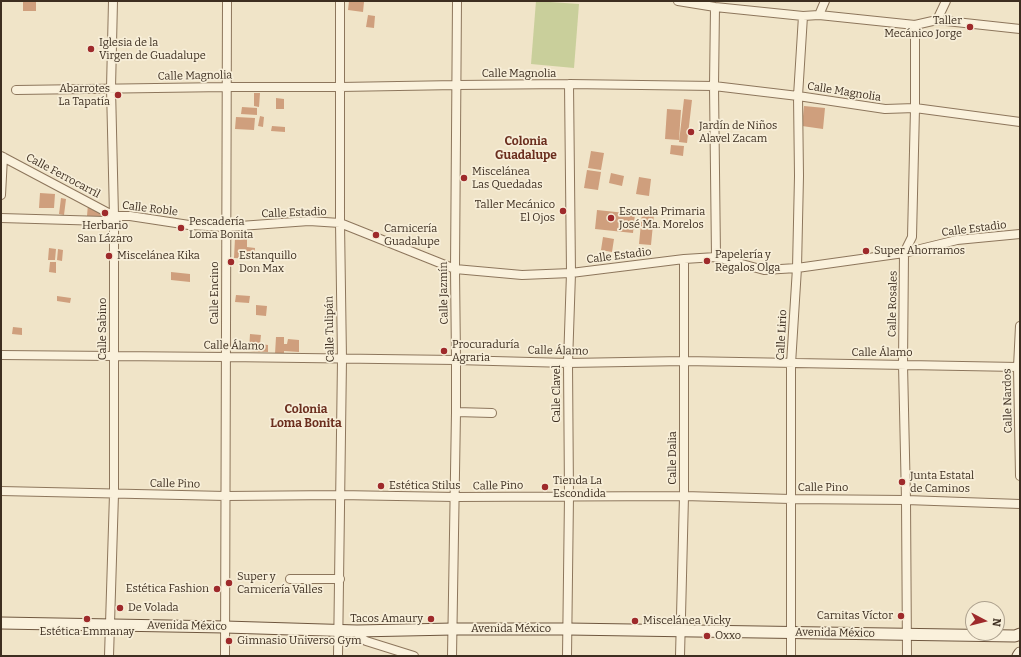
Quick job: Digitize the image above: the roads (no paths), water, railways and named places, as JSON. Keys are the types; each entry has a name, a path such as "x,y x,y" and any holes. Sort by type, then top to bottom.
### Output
{"street":[{"name":"Calle Sabino","path":"109,656 114,494 114,216 111,88 112,1"},
{"name":"Calle Encino","path":"225,656 227,1"},
{"name":"Calle Tulipán","path":"338,656 342,359 340,223 340,1"},
{"name":"Calle Jazmín","path":"452,656 456,412 454,269 457,1"},
{"path":"678,1 699,2 716,7 803,16 819,15 915,25 937,20 1020,29"},
{"path":"819,15 826,1"},
{"path":"937,20 946,1"},
{"path":"716,7 714,86 716,257"},
{"name":"Calle Lirio","path":"791,656 791,364 797,268 800,176 798,96 803,16"},
{"name":"Calle Rosales","path":"907,656 903,364 904,253 912,237 915,25"},
{"name":"Calle Magnolia","path":"16,90 569,84 714,86 798,96 885,109 915,108 1020,122"},
{"name":"Calle Clavel","path":"567,656 569,496 568,363 571,273 569,84"},
{"path":"1,195 2,156"},
{"name":"Calle Ferrocarril","path":"2,156 114,216"},
{"name":"Calle Roble","path":"1,218 104,221 114,216 130,216 189,225 226,227"},
{"name":"Calle Estadio","path":"226,227 309,221 340,223 454,269 522,275 571,273 684,259 716,257 764,270 797,268 904,253 958,240 1020,234"},
{"name":"Calle Dalia","path":"680,656 684,496 684,259"},
{"name":"Calle Nardos","path":"1020,326 1018,367 1020,476"},
{"name":"Calle Álamo","path":"1,355 456,360 568,363 684,361 1018,367"},
{"path":"456,412 492,414"},
{"name":"Calle Pino","path":"1,491 226,496 684,496 906,500 1020,504"},
{"path":"290,579 340,579"},
{"name":"Avenida México","path":"1,623 110,624 357,631 568,629 1016,636 1020,634"},
{"path":"357,631 360,637 366,641 414,656"}],"place":[{"name":"Taller Mecánico Jorge","path":"970,27"},
{"name":"Iglesia de la Virgen de Guadalupe","path":"91,49"},
{"name":"Abarrotes La Tapatía","path":"118,95"},
{"name":"Jardín de Niños Alavel Zacam","path":"691,132"},
{"name":"Miscelánea Las Quedadas","path":"464,178"},
{"name":"Taller Mecánico El Ojos","path":"563,211"},
{"name":"Herbario San Lázaro","path":"105,213"},
{"name":"Escuela Primaria José Ma. Morelos","path":"611,218"},
{"name":"Pescadería Loma Bonita","path":"181,228"},
{"name":"Carnicería Guadalupe","path":"376,235"},
{"name":"Super Ahorramos","path":"866,251"},
{"name":"Miscelánea Kika","path":"109,256"},
{"name":"Papelería y Regalos Olga","path":"707,261"},
{"name":"Estanquillo Don Max","path":"231,262"},
{"name":"Procuraduría Agraria","path":"444,351"},
{"name":"Junta Estatal de Caminos","path":"902,482"},
{"name":"Estética Stilus","path":"381,486"},
{"name":"Tienda La Escondida","path":"545,487"},
{"name":"Super y Carnicería Valles","path":"229,583"},
{"name":"Estética Fashion","path":"217,589"},
{"name":"De Volada","path":"120,608"},
{"name":"Carnitas Víctor","path":"901,616"},
{"name":"Estética Emmanay","path":"87,619"},
{"name":"Tacos Amaury","path":"431,619"},
{"name":"Miscelánea Vicky","path":"635,621"},
{"name":"Oxxo","path":"707,636"},
{"name":"Gimnasio Universo Gym","path":"229,641"}],"district":[{"name":"Colonia Guadalupe","path":"526,149"},
{"name":"Colonia Loma Bonita","path":"306,417"}]}
